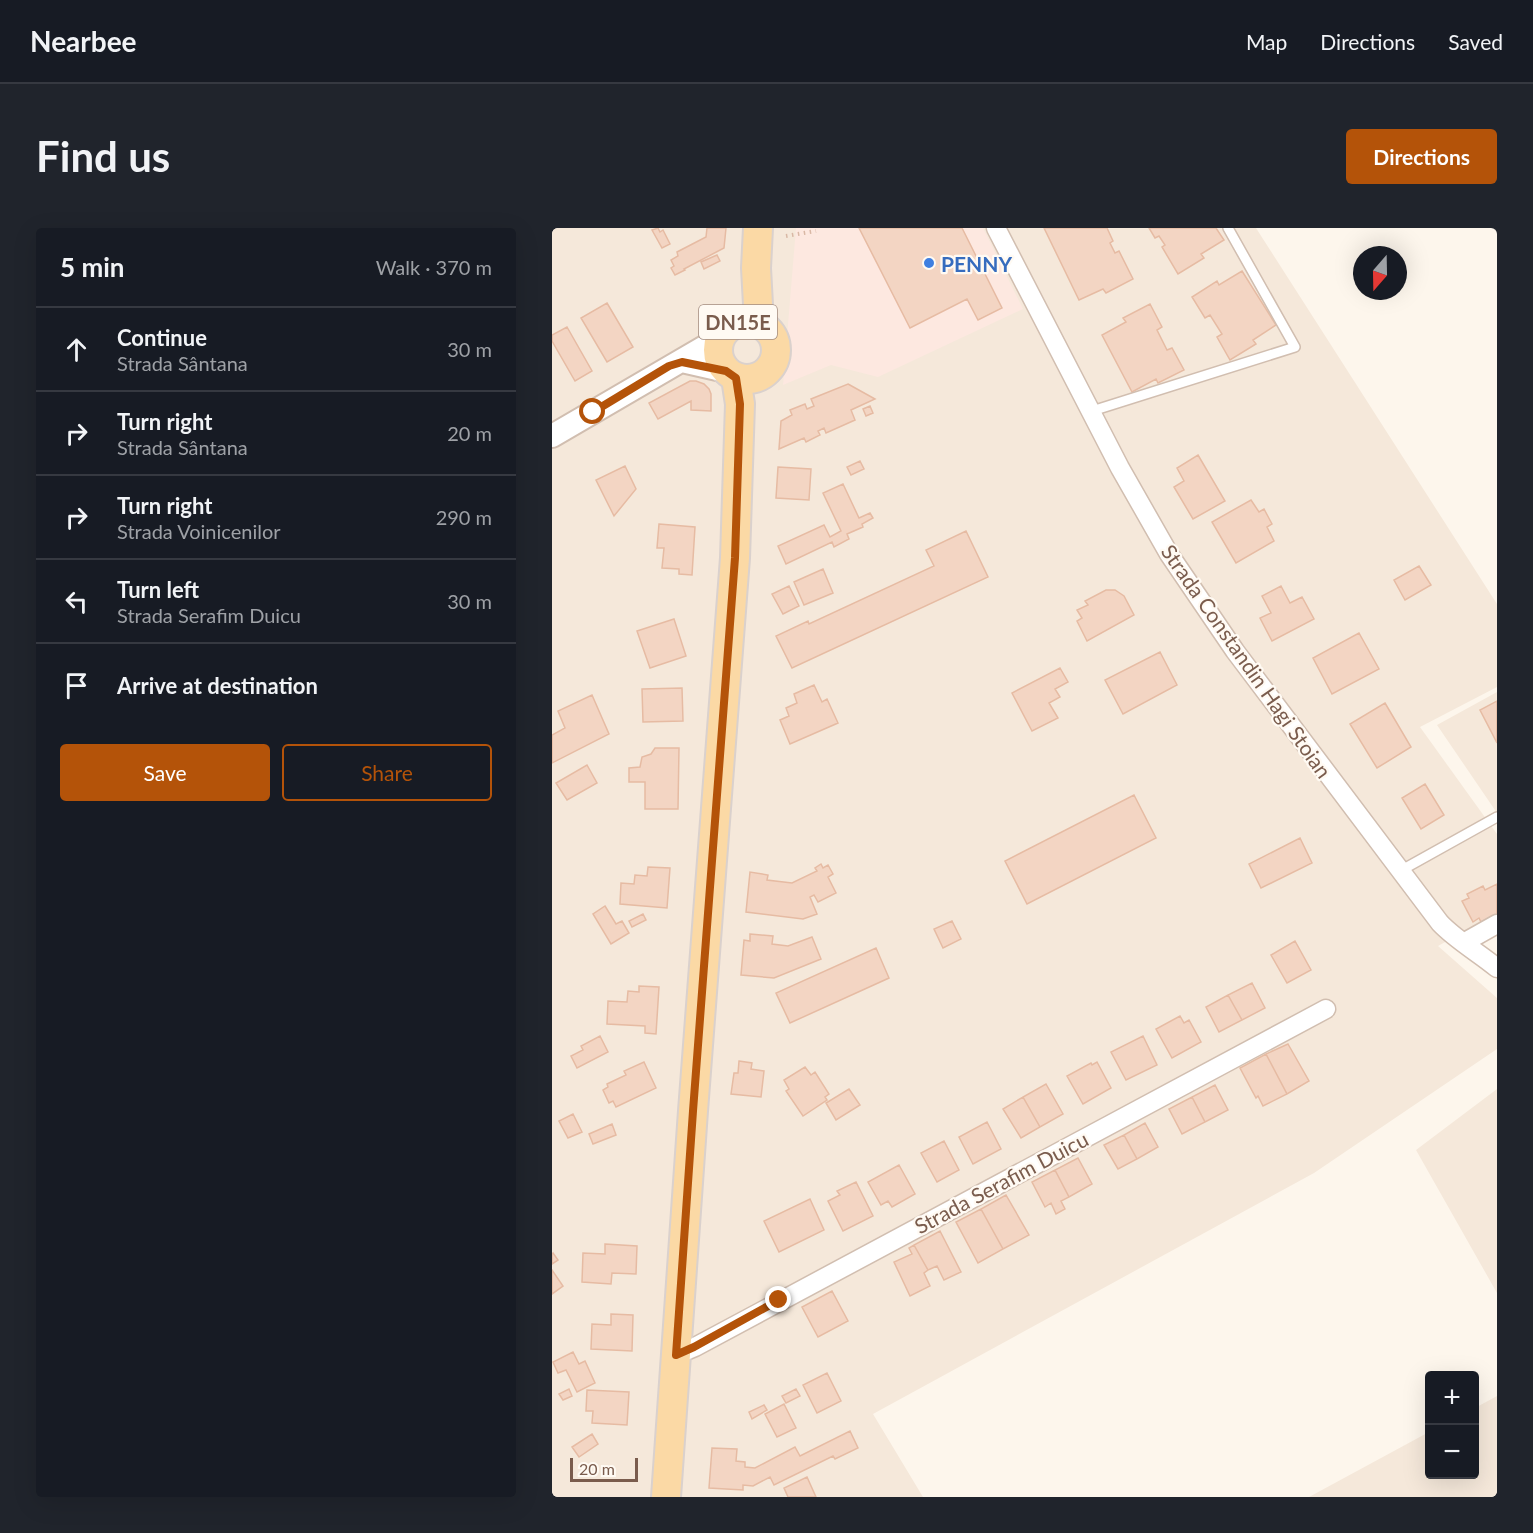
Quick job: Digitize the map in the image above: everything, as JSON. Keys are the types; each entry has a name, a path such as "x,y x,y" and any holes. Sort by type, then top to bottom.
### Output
{"main road":[{"name":"DN15E","path":"666,1497 735,558 739,383 718,356 740,327 756,268 758,228"},
{"name":"DN15E","path":"739,383 765,375 776,357 777,347 768,329 740,327"}],"street":[{"name":"Strada Constandin Hagi Stoian","path":"996,228 1120,468 1170,554 1235,651 1440,923 1497,968"},
{"path":"552,436 669,366 682,362 740,327"},
{"path":"682,362 739,383"},
{"path":"1465,942 1497,924"},
{"name":"Strada Serafim Duicu","path":"676,1355 1326,1009"}],"lane":[{"path":"1092,411 1295,347 1227,228"},
{"path":"1400,871 1497,817"}],"path":[{"path":"786,236 816,231"}],"shaded area":[{"path":"552,228 1256,228 1497,604 1497,687 1420,727 1497,834 1497,913 1438,946 1497,998 1497,1049 1314,1173 873,1414 923,1497 552,1497"},
{"path":"796,228 983,228 1023,309 878,377 831,365 783,385"},
{"path":"1497,692 1497,813 1437,725"},
{"path":"1497,1089 1497,1293 1416,1150"},
{"path":"1497,1396 1497,1497 1309,1497 1425,1434 1425,1479 1479,1479 1479,1406"}],"building":[{"path":"658,228 660,232 663,230 670,244 662,248 652,230"},
{"path":"707,228 726,228 724,248 675,275 671,268 674,266 671,260 678,256 677,252 706,237"},
{"name":"PENNY","path":"859,228 962,228 1002,308 978,320 967,299 910,328"},
{"path":"1044,228 1107,228 1115,253 1119,251 1133,279 1106,293 1103,289 1079,300"},
{"path":"1149,228 1216,228 1224,240 1201,254 1204,258 1178,274 1162,247 1165,245 1159,236 1155,238"},
{"path":"717,255 720,261 704,269 701,262"},
{"path":"1242,271 1276,325 1253,340 1256,344 1230,360 1217,337 1222,334 1210,315 1205,318 1192,297 1217,281 1219,285"},
{"path":"607,303 633,347 607,362 581,318"},
{"path":"1150,304 1162,327 1157,330 1167,350 1172,348 1184,370 1158,383 1156,379 1132,392 1102,335 1126,322 1123,318"},
{"path":"567,327 592,371 575,381 552,341 552,335"},
{"path":"690,381 704,384 709,389 711,411 691,410 691,401 658,419 649,403"},
{"path":"848,384 875,399 851,410 855,420 826,433 824,428 818,431 820,435 806,442 804,438 779,449 781,421 792,415 790,410 805,404 807,409 814,406 811,399"},
{"path":"870,406 873,413 866,416 863,409"},
{"path":"1198,455 1225,501 1193,519 1174,487 1184,481 1177,468"},
{"path":"860,461 864,469 851,475 847,467"},
{"path":"625,466 636,489 614,516 596,480"},
{"path":"778,467 811,469 809,500 776,498"},
{"path":"843,484 859,518 870,513 873,518 862,524 863,527 847,534 849,539 834,547 832,542 786,564 778,546 824,525 830,537 841,531 823,493"},
{"path":"1251,500 1259,512 1264,509 1272,524 1267,527 1274,541 1236,563 1212,522"},
{"path":"659,524 695,527 692,575 679,574 679,569 662,568 664,548 657,548"},
{"path":"966,531 988,577 792,668 776,636 808,621 809,624 934,566 926,550"},
{"path":"1419,566 1431,585 1405,600 1394,580"},
{"path":"823,569 833,593 804,605 794,582"},
{"path":"789,586 799,606 783,614 772,594"},
{"path":"1281,586 1290,603 1302,597 1314,619 1272,641 1260,618 1271,613 1262,596"},
{"path":"1106,590 1115,590 1124,596 1134,615 1087,641 1077,621 1082,618 1077,610 1088,605 1085,601"},
{"path":"674,619 686,656 650,668 637,631"},
{"path":"1359,633 1379,669 1332,694 1313,658"},
{"path":"1160,652 1177,685 1123,714 1105,680"},
{"path":"1060,668 1068,682 1055,689 1060,697 1049,703 1058,718 1032,731 1012,693"},
{"path":"814,685 822,702 827,699 838,723 790,744 780,720 789,716 786,708 797,703 794,694"},
{"path":"682,688 683,721 643,722 642,689"},
{"path":"592,695 609,734 552,763 552,735 565,728 558,711"},
{"path":"1497,701 1497,743 1480,710"},
{"path":"1385,703 1411,747 1377,768 1350,724"},
{"path":"655,748 679,748 678,809 645,809 645,782 629,782 629,768 640,767 642,757 651,754"},
{"path":"587,765 597,783 567,800 556,783"},
{"path":"1425,784 1444,815 1421,829 1402,798"},
{"path":"1134,795 1156,838 1027,904 1005,861"},
{"path":"1300,838 1312,863 1261,888 1249,864"},
{"path":"821,864 823,868 828,865 833,874 828,877 836,893 818,902 814,895 810,897 817,914 803,919 746,912 750,872 768,875 767,880 792,883 817,871 815,868"},
{"path":"648,867 670,868 667,908 620,904 621,883 634,884 635,875 647,876"},
{"path":"1497,884 1497,914 1481,922 1479,918 1473,922 1462,901 1469,898 1467,894 1483,886 1485,890"},
{"path":"605,906 616,924 622,921 629,933 611,944 593,914"},
{"path":"643,914 646,920 632,927 629,921"},
{"path":"952,921 961,939 943,948 934,929"},
{"path":"750,934 773,936 772,944 788,946 812,937 821,959 774,978 741,975 744,940 750,941"},
{"path":"1295,941 1311,970 1287,983 1271,955"},
{"path":"876,948 889,978 790,1023 776,993"},
{"path":"1252,983 1265,1008 1242,1020 1228,995"},
{"path":"639,986 659,987 656,1034 645,1033 645,1026 607,1024 608,1001 627,1002 628,991 639,992"},
{"path":"1228,995 1242,1020 1219,1032 1206,1007"},
{"path":"1180,1016 1184,1023 1189,1020 1201,1042 1172,1058 1156,1029"},
{"path":"600,1036 608,1052 577,1068 571,1056 583,1050 581,1046"},
{"path":"1143,1036 1157,1065 1126,1080 1111,1052"},
{"path":"1288,1044 1309,1081 1287,1094 1266,1054"},
{"path":"1266,1054 1287,1094 1263,1106 1258,1096 1256,1098 1240,1068"},
{"path":"739,1061 752,1063 751,1069 764,1071 761,1097 731,1094 734,1073 738,1073"},
{"path":"644,1062 656,1088 616,1107 613,1101 609,1103 603,1090 608,1087 607,1084 626,1075 624,1071"},
{"path":"1097,1062 1111,1088 1083,1104 1067,1076"},
{"path":"805,1067 811,1075 815,1072 829,1094 825,1097 827,1100 803,1116 786,1091 789,1089 784,1080"},
{"path":"1046,1084 1063,1114 1040,1127 1023,1097"},
{"path":"1215,1085 1228,1110 1205,1122 1192,1097"},
{"path":"849,1089 860,1105 836,1120 826,1103"},
{"path":"1023,1097 1040,1127 1021,1138 1003,1109"},
{"path":"1192,1097 1205,1122 1182,1134 1169,1109"},
{"path":"573,1114 582,1132 568,1138 559,1121"},
{"path":"987,1122 1001,1149 973,1164 959,1137"},
{"path":"1145,1123 1158,1147 1137,1159 1124,1135"},
{"path":"612,1124 616,1135 593,1144 589,1134"},
{"path":"1124,1135 1137,1159 1118,1169 1104,1145"},
{"path":"944,1141 959,1170 937,1182 921,1153"},
{"path":"1078,1158 1092,1184 1069,1197 1055,1170"},
{"path":"899,1165 915,1194 892,1207 888,1201 881,1205 868,1182"},
{"path":"1055,1170 1069,1197 1061,1201 1065,1209 1056,1214 1051,1203 1045,1207 1032,1182"},
{"path":"856,1182 873,1216 843,1231 828,1201 840,1195 837,1191"},
{"path":"1006,1195 1029,1235 1003,1249 981,1209"},
{"path":"810,1199 824,1230 779,1252 764,1221"},
{"path":"981,1209 1003,1249 978,1263 956,1222"},
{"path":"940,1231 961,1272 944,1280 937,1266 928,1270 914,1245"},
{"path":"605,1244 637,1246 636,1274 612,1273 611,1284 582,1282 583,1253 605,1254"},
{"path":"914,1245 928,1270 924,1273 930,1286 910,1296 894,1262 912,1254 909,1248"},
{"path":"552,1254 558,1260 552,1264"},
{"path":"552,1270 563,1286 552,1294"},
{"path":"832,1291 848,1321 818,1337 802,1307"},
{"path":"611,1314 633,1315 632,1351 591,1349 592,1324 611,1325"},
{"path":"573,1352 579,1364 585,1361 595,1383 577,1392 566,1370 558,1373 553,1362"},
{"path":"827,1373 841,1401 817,1413 803,1385"},
{"path":"569,1389 572,1396 563,1400 559,1394"},
{"path":"796,1389 800,1396 786,1403 782,1396"},
{"path":"587,1390 629,1392 627,1425 592,1423 593,1411 586,1411"},
{"path":"784,1404 796,1428 777,1437 765,1414"},
{"path":"764,1405 767,1410 752,1419 749,1412"},
{"path":"850,1431 858,1448 835,1459 833,1456 774,1485 770,1477 753,1486 743,1485 743,1490 709,1488 712,1448 737,1449 736,1461 745,1462 745,1467 755,1468 795,1447 800,1456"},
{"path":"592,1434 598,1444 579,1457 572,1447"},
{"path":"807,1477 816,1497 788,1497 784,1488"}],"place":[{"name":"PENNY","path":"929,263"}],"route":[{"path":"593,412 669,366 682,362 726,371 736,378 740,404 735,558 676,1355 779,1300"}]}
